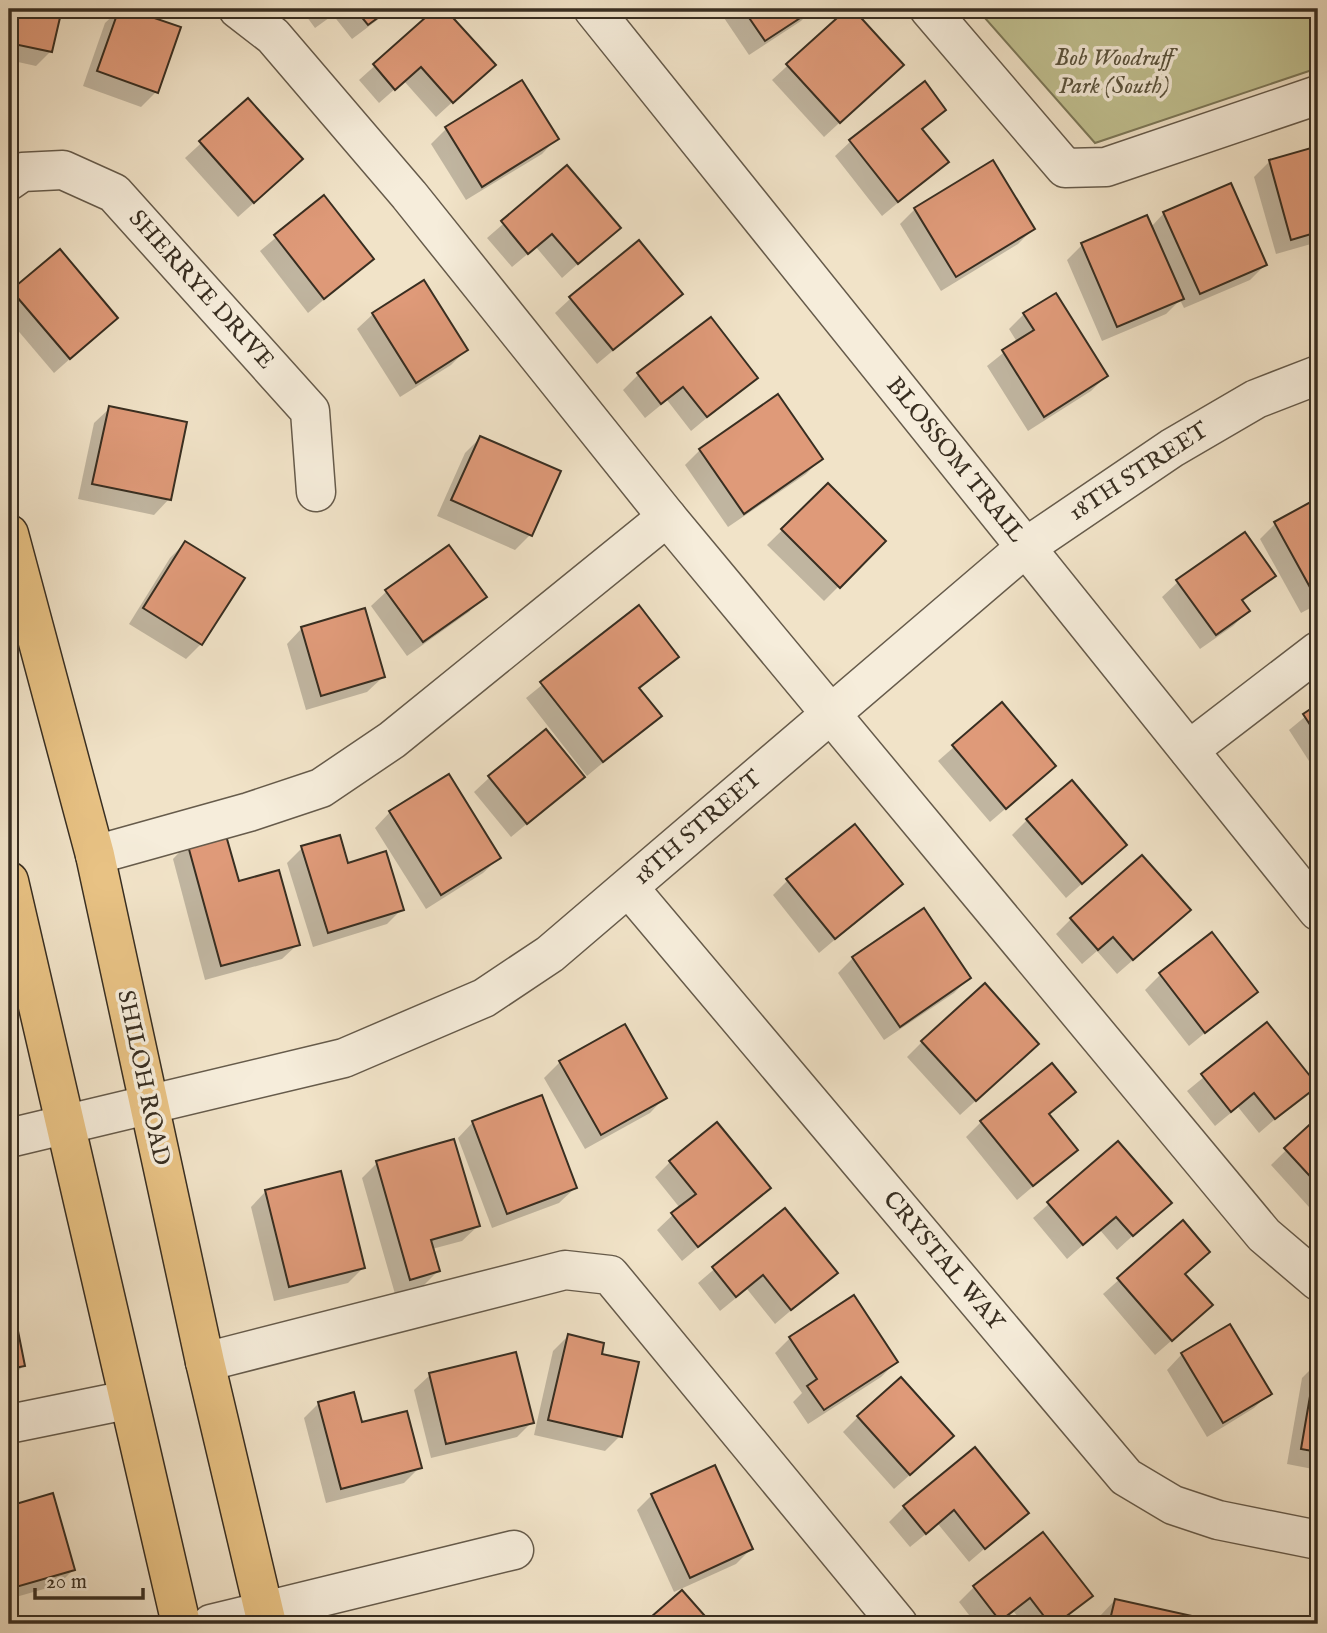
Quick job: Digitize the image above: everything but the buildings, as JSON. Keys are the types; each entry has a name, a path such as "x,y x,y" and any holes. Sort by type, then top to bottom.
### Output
{"main road":[{"name":"SHILOH ROAD","path":"9,534 95,855 205,1362 265,1617"},
{"path":"9,881 67,1123 127,1401 181,1624"}],"street":[{"path":"238,9 273,36 409,195 667,517 1264,1235 1318,1281"},
{"name":"BLOSSOM TRAIL","path":"593,9 1318,911"},
{"path":"929,9 1065,168 1106,167 1318,94"},
{"name":"SHERRYE DRIVE","path":"9,181 23,172 63,170 114,193 310,411 316,492"},
{"name":"18TH STREET","path":"9,1138 344,1058 484,998 550,954 1026,547 1172,448 1256,399 1318,375"},
{"path":"95,855 249,812 321,788 393,740 667,517"},
{"path":"1189,750 1318,651"},
{"name":"CRYSTAL WAY","path":"629,888 1126,1477 1173,1505 1218,1520 1318,1540"},
{"path":"205,1362 565,1270 610,1275 898,1624"},
{"path":"9,1424 127,1401"},
{"path":"211,1624 265,1617 514,1550"}],"green space":[{"name":"Bob Woodruff Park (South)","path":"977,9 1318,9 1318,68 1095,143"}]}
